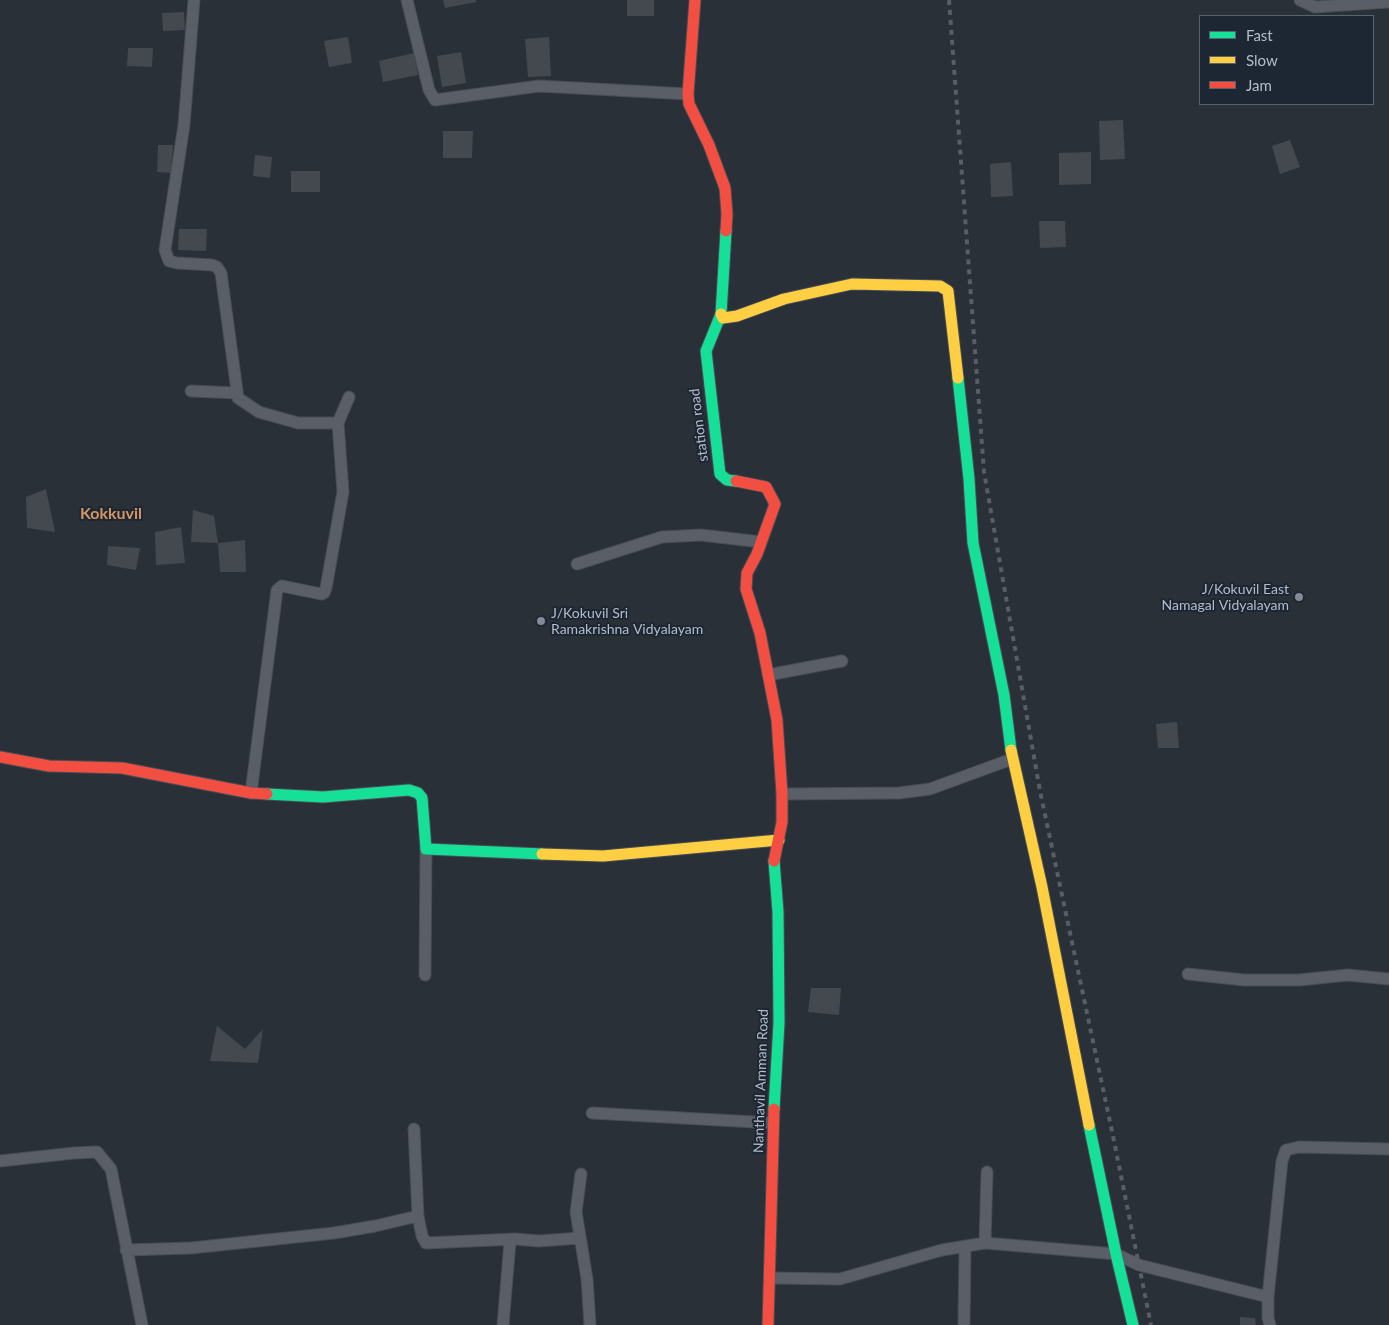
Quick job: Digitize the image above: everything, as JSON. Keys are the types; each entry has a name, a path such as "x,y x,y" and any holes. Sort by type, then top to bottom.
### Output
{"street":[{"path":"194,0 184,125 165,250 169,261 212,265 221,274 238,398 259,412 298,423 338,423"},
{"path":"407,0 429,90 435,100 440,101 539,86 688,94"},
{"name":"station road","path":"695,0 688,94 689,104 709,145 725,188 727,214 722,314 706,351 720,474 727,480 766,487 775,504 757,554 747,573 746,589 760,633 777,720 782,794 782,822 779,840"},
{"path":"1300,0 1315,7 1389,2"},
{"path":"722,314 723,318 737,316 784,299 852,284 940,286 948,291 969,479 973,543 1004,695 1012,759 1042,887 1080,1083 1133,1325"},
{"path":"191,391 237,393"},
{"path":"251,793 277,590 282,586 321,594 324,593 326,588 343,492 338,423 349,397"},
{"path":"577,564 662,536 701,536 761,542"},
{"path":"768,675 842,661"},
{"path":"0,757 49,766 122,768 251,793 323,797 410,790 418,792 422,798 426,848 425,975"},
{"path":"782,794 899,793 930,789 1012,759"},
{"path":"426,848 604,856 779,840"},
{"name":"Nanthavil Amman Road","path":"768,1325 773,1122 779,1022 778,912 774,859 779,840"},
{"path":"1188,974 1244,980 1299,980 1348,975 1389,979"},
{"path":"592,1113 773,1122"},
{"path":"414,1129 418,1216 422,1236 426,1243 515,1239 539,1241 580,1238"},
{"path":"1270,1325 1268,1297 1282,1161 1286,1150 1298,1147 1389,1149"},
{"path":"0,1161 97,1152 111,1168 142,1325"},
{"path":"985,1243 987,1172"},
{"path":"581,1174 576,1212 586,1279 590,1325"},
{"path":"126,1250 191,1248 334,1233 418,1216"},
{"path":"503,1325 508,1248 510,1242 515,1239"},
{"path":"770,1278 840,1279 942,1250 985,1243 1116,1254 1139,1265 1268,1297"},
{"path":"964,1325 965,1247"}],"building":[{"path":"443,0 476,0 476,2 445,8"},
{"path":"627,0 654,0 654,16 627,16"},
{"path":"184,12 185,30 163,31 162,13"},
{"path":"348,37 352,63 329,67 324,41"},
{"path":"549,37 551,76 528,77 525,39"},
{"path":"128,48 153,48 152,67 127,66"},
{"path":"461,52 466,83 442,87 437,56"},
{"path":"414,53 418,75 383,82 379,61"},
{"path":"1123,120 1125,159 1100,160 1099,121"},
{"path":"443,131 473,131 472,158 443,158"},
{"path":"1290,140 1300,167 1280,174 1272,146"},
{"path":"158,145 173,145 171,173 157,172"},
{"path":"1091,152 1091,184 1059,185 1059,153"},
{"path":"255,155 272,157 270,178 253,176"},
{"path":"1011,162 1013,196 991,197 990,164"},
{"path":"291,171 320,171 320,192 291,192"},
{"path":"1039,221 1065,221 1066,247 1040,248"},
{"path":"179,229 207,229 206,251 178,250"},
{"path":"46,489 55,532 27,528 26,497"},
{"path":"193,510 214,516 218,543 191,542"},
{"path":"181,527 185,563 156,565 155,532"},
{"path":"245,540 246,572 220,572 218,543"},
{"path":"108,546 140,548 136,570 107,565"},
{"path":"1177,722 1179,748 1158,748 1156,724"},
{"path":"811,988 841,988 839,1015 808,1012"},
{"path":"217,1026 245,1049 263,1029 258,1063 210,1061"},
{"path":"1240,1317 1255,1318 1256,1325 1240,1325"}],"railway":[{"path":"949,0 984,472 1040,791 1151,1325"}],"traffic: fast":[{"path":"726,231 721,314 706,351 720,474 727,480 736,481"},
{"path":"958,378 969,479 973,543 1004,695 1011,750"},
{"path":"267,794 323,797 409,790 418,793 422,798 426,849 542,854"},
{"path":"774,861 778,912 779,1023 774,1109"},
{"path":"1089,1125 1133,1325"}],"traffic: slow":[{"path":"721,314 723,318 737,316 784,299 852,284 940,286 948,291 958,378"},
{"path":"1011,750 1042,887 1089,1125"},
{"path":"542,854 603,856 779,840"}],"traffic: jam":[{"path":"695,0 688,94 689,104 709,145 725,188 726,231"},
{"path":"736,481 766,487 775,504 757,554 747,573 746,589 760,633 777,720 782,822 774,861"},
{"path":"0,757 49,766 122,768 251,793 267,794"},
{"path":"768,1325 774,1109"}],"place":[{"name":"J/Kokuvil East Namagal Vidyalayam","path":"1299,597"},
{"name":"J/Kokuvil Sri Ramakrishna Vidyalayam","path":"541,621"}],"district":[{"name":"Kokkuvil","path":"111,514"}]}
